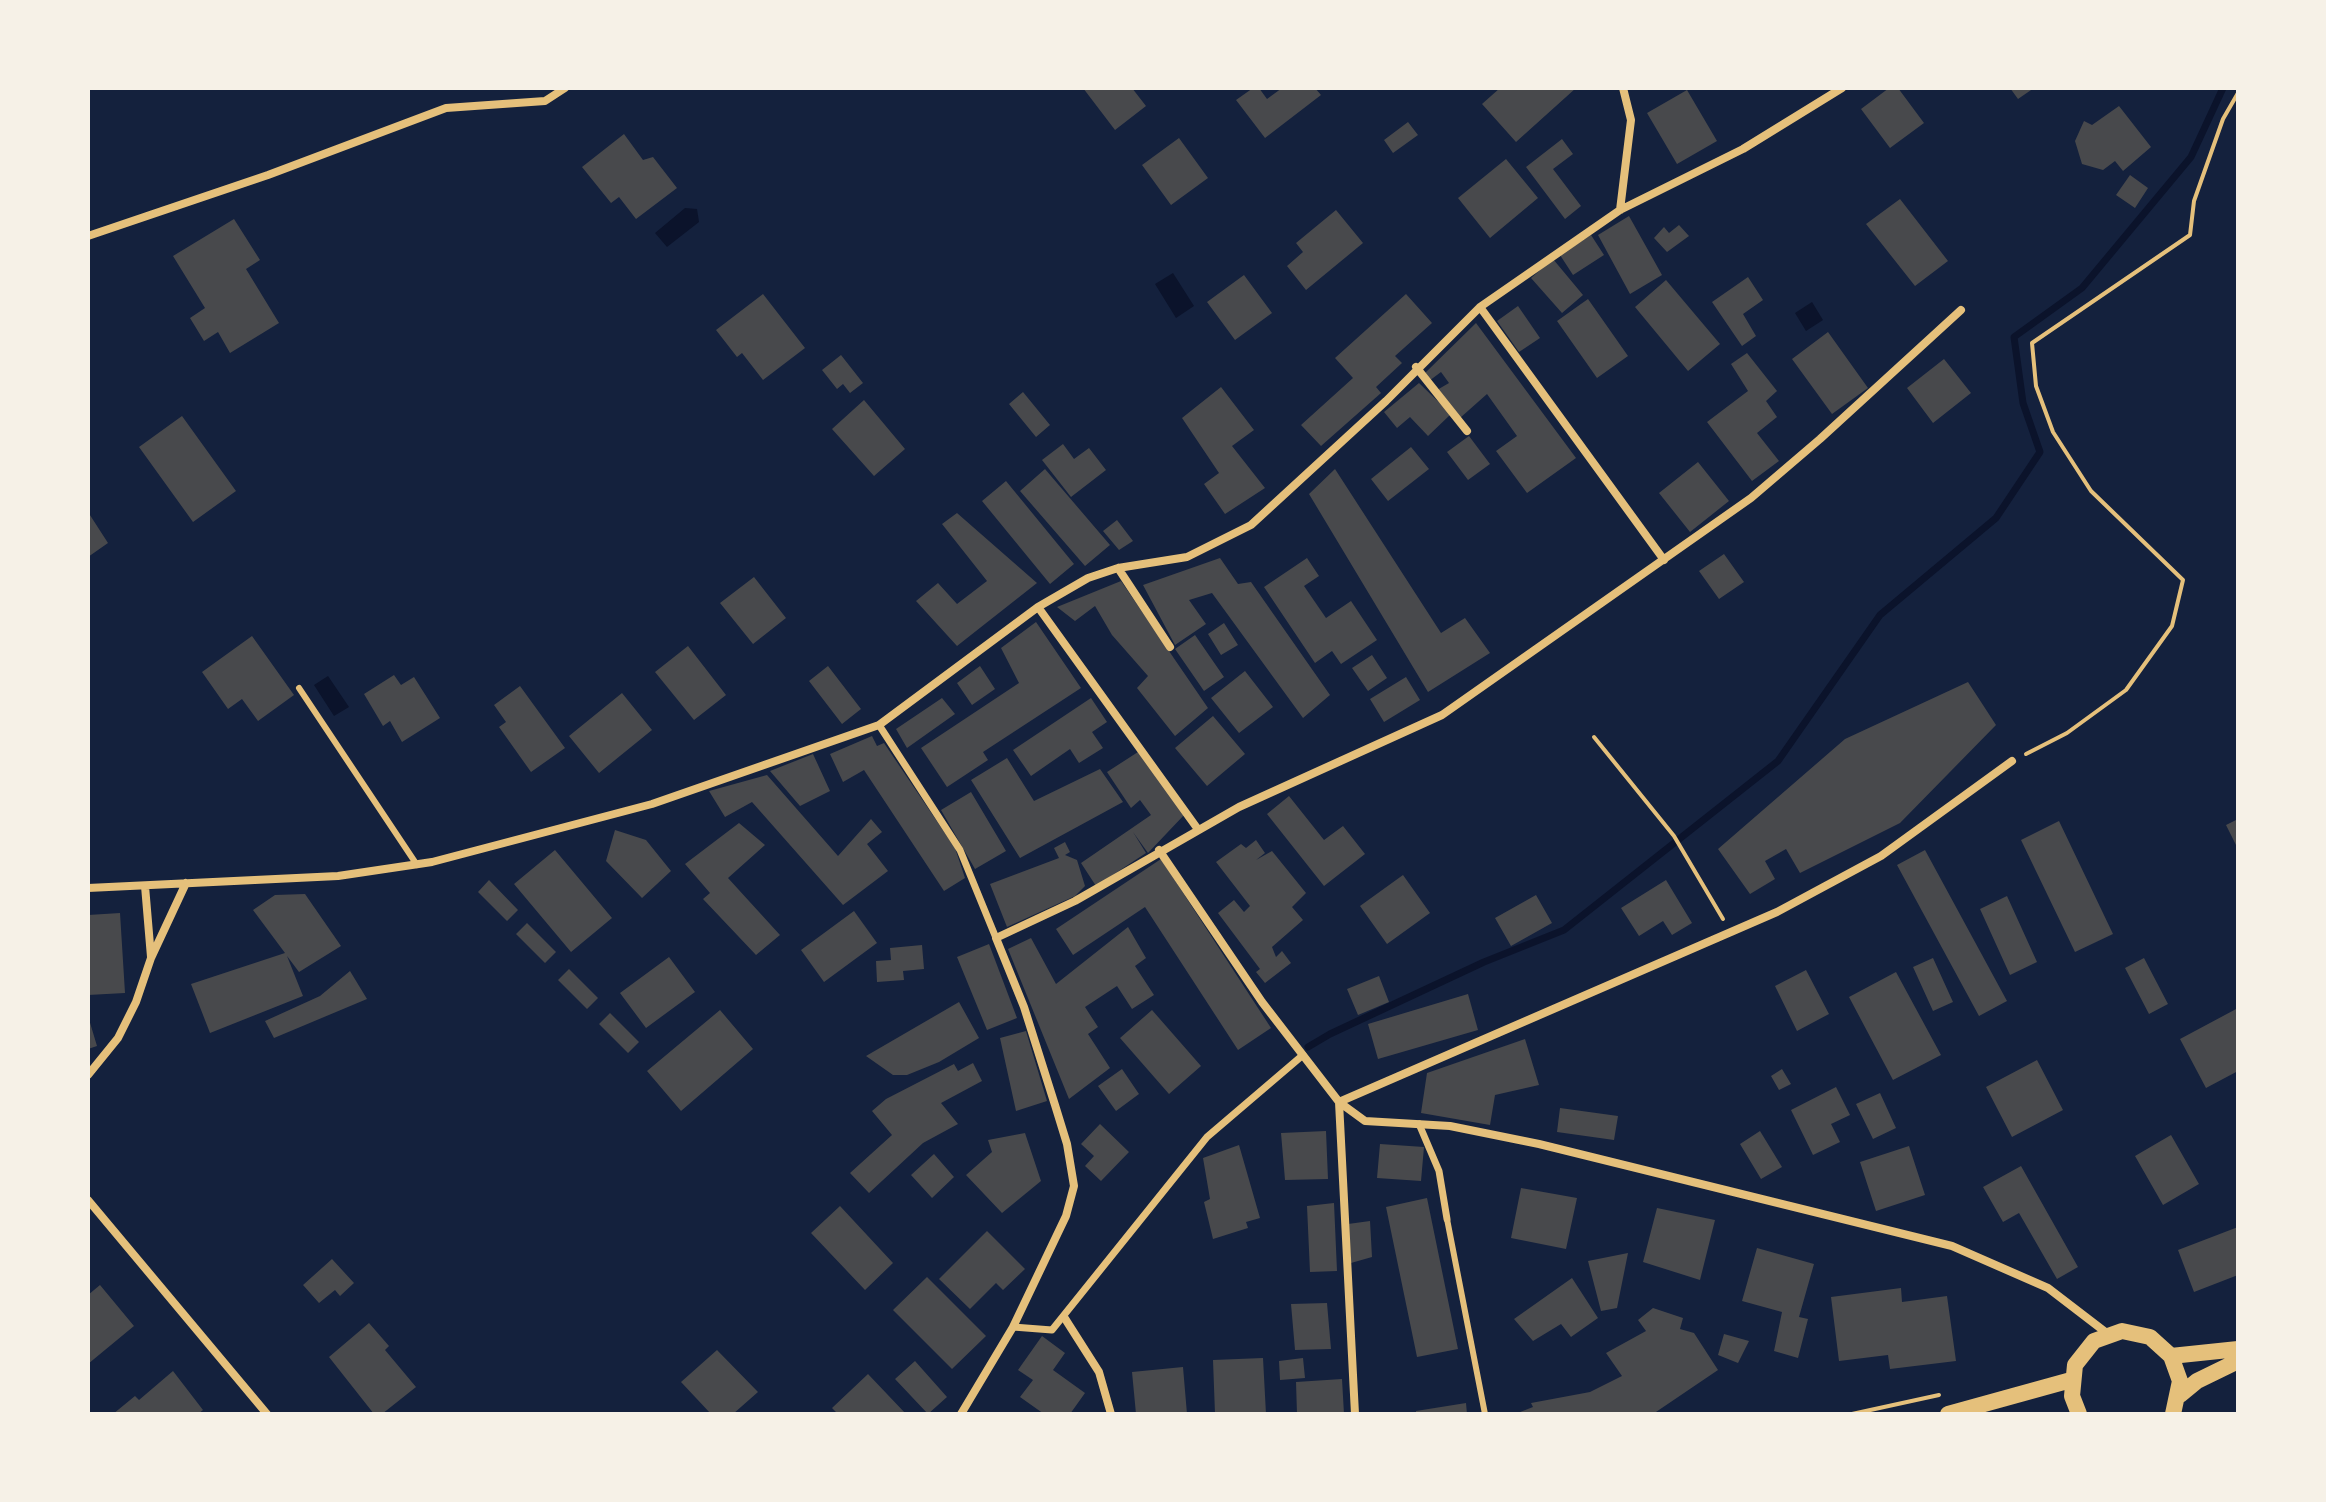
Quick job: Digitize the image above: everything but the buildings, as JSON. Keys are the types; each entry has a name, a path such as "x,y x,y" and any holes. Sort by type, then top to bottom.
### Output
{"main road":[{"path":"2079,1414 2072,1396 2071,1380 2083,1352 2108,1334 2122,1331 2150,1337 2171,1356 2177,1368 2180,1395 2173,1414"},
{"path":"2171,1356 2238,1349"},
{"path":"2180,1395 2197,1381 2238,1361"},
{"path":"1948,1414 2071,1380"}],"street":[{"path":"88,236 268,175 446,108 545,101 565,88"},
{"path":"1620,210 1631,120 1623,88"},
{"path":"88,888 338,876 417,865 652,804 879,725 1038,607 1088,578 1118,568 1187,557 1251,525 1310,473 1480,307 1620,210 1743,149 1842,88"},
{"path":"1480,307 1664,560"},
{"path":"996,938 1075,901 1197,828 1442,715 1751,498 1961,310"},
{"path":"1416,367 1467,431"},
{"path":"1118,568 1170,647"},
{"path":"1038,607 1197,828"},
{"path":"879,725 960,850 1024,1007 1067,1144 1074,1186 1066,1216 1013,1327 961,1414"},
{"path":"1339,1102 1777,912 1881,856 2012,761"},
{"path":"1159,850 1262,1002 1339,1102 1365,1121 1450,1126 1539,1144 1952,1246 2048,1288 2108,1334"},
{"path":"88,1075 118,1038 186,883"},
{"path":"145,886 151,958"},
{"path":"1013,1327 1052,1330 1207,1137 1303,1055"},
{"path":"1339,1102 1355,1414"},
{"path":"1419,1124 1439,1171 1447,1219"},
{"path":"88,1200 267,1414"},
{"path":"1064,1317 1099,1372 1111,1414"}],"lane":[{"path":"299,688 417,865"},
{"path":"1447,1219 1485,1414"}],"path":[{"path":"2012,761 2067,733 2126,690 2172,626 2183,580 2138,541 2091,491 2053,432 2036,386 2032,343 2190,235 2194,201 2223,119 2238,93"},
{"path":"1594,737 1674,836 1730,932"},
{"path":"1852,1414 1947,1393"}],"water":[{"path":"685,208 697,209 699,222 667,247 655,233"},
{"path":"1173,273 1194,306 1176,318 1155,284"},
{"path":"1812,302 1823,320 1806,331 1795,313"},
{"path":"328,676 349,707 334,716 314,685"}],"waterway":[{"path":"1308,1047 1484,962 1564,930 1778,761 1880,615 1996,518 2040,452 2023,403 2014,337 2082,288 2191,157 2223,88"}]}
